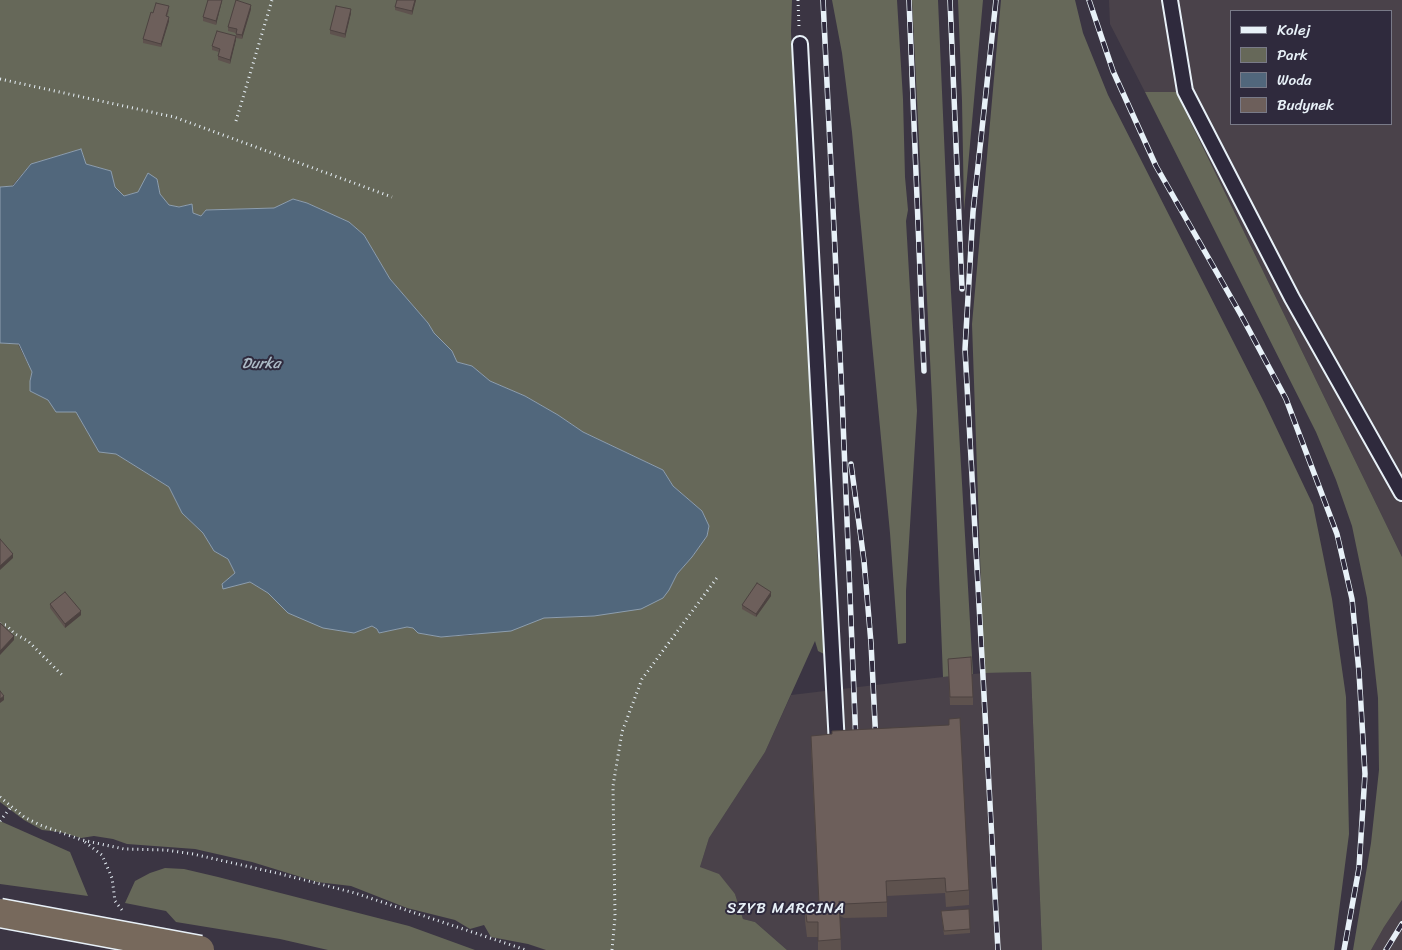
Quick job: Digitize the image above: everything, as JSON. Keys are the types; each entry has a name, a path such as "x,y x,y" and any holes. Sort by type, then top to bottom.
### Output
{"main road":[{"path":"0,913 200,950"}],"lane":[{"path":"1170,0 1185,91 1292,298 1402,494"},
{"path":"800,44 837,745"}],"path":[{"path":"236,121 272,0"},
{"path":"798,0 800,44"},
{"path":"0,79 174,117 392,198"},
{"path":"612,950 616,917 613,786 622,732 642,679 719,576"},
{"path":"0,624 6,625 15,634 28,641 64,677"},
{"path":"0,797 11,807 40,825 82,840 124,849 166,850 193,854 281,874 355,894 526,950"},
{"path":"0,821 11,807"},
{"path":"82,840 102,855 112,878 115,901 126,915"}],"shaded area":[{"path":"1109,0 1402,0 1402,557 1176,92 1145,92 1110,24"},
{"path":"1031,672 1042,950 787,950 755,922 743,919 735,894 700,867 709,838 765,752 791,695 984,673"},
{"path":"1402,900 1402,950 1371,950 1384,927"}],"green space":[{"path":"0,0 792,0 791,31 795,123 805,249 818,564 826,655 818,651 815,641 765,752 709,838 700,867 719,874 735,894 743,919 755,922 787,950 546,950 528,944 491,937 484,925 470,929 455,920 407,908 351,886 317,882 252,862 195,849 127,844 113,839 94,836 81,838 60,832 42,830 24,820 0,802 0,343 18,344 32,372 30,391 48,400 57,412 76,412 99,452 116,454 169,487 182,513 203,533 214,551 228,559 235,573 222,584 250,582 268,593 288,613 354,633 372,626 379,633 407,627 413,628 418,633 441,637 473,635 544,618 594,616 669,590 677,574 707,536 709,526 702,511 673,486 663,470 583,432 525,396 490,381 472,366 457,362 452,351 434,333 428,323 390,279 364,235 349,222 294,199 274,208 206,210 201,216 193,214 191,204 179,207 169,206 160,194 157,179 138,192 124,196 115,187 111,171 86,164 81,149 31,164 12,186 0,187"},
{"path":"832,0 897,0 908,210 906,221 917,411 906,591 906,643 898,644 890,533 852,132 842,53"},
{"path":"912,0 938,0 950,275 973,674 943,677 932,399"},
{"path":"958,0 983,0 964,211 962,101"},
{"path":"1001,0 1075,0 1083,33 1108,95 1264,402 1313,505 1332,599 1346,697 1349,834 1334,950 1042,950 1031,672 984,673 972,324"},
{"path":"1145,92 1176,92 1402,557 1402,900 1371,950 1353,950 1371,843 1379,770 1378,698 1367,598 1352,526 1336,480 1316,432"},
{"path":"0,821 70,852 88,896 0,884"},
{"path":"165,868 184,869 218,877 409,926 475,950 328,950 280,939 176,922 166,911 125,903 135,881"}],"water":[{"name":"Durka","path":"81,149 86,164 111,171 115,187 124,196 138,192 148,173 157,179 160,194 169,205 179,207 192,204 193,213 201,216 206,210 274,208 293,199 307,203 349,222 364,235 390,279 428,323 434,333 452,351 457,362 472,366 490,381 525,396 583,432 663,470 673,486 702,511 709,526 707,536 677,574 663,598 641,609 594,616 544,618 511,631 441,637 418,633 413,628 407,627 379,633 372,626 354,633 323,628 288,613 268,593 250,582 223,589 222,584 235,573 228,559 214,551 203,533 182,513 169,487 116,454 99,452 76,412 56,412 48,400 30,391 32,372 19,344 0,343 0,187 13,186 31,164"}],"building":[{"path":"208,0 222,0 216,21 203,17"},
{"path":"236,0 251,5 242,35 236,34 237,29 228,27"},
{"path":"397,0 415,0 412,11 395,7"},
{"path":"156,3 169,6 166,16 169,17 161,44 143,39 151,12 153,13"},
{"path":"336,6 351,9 345,34 330,30"},
{"path":"217,31 236,36 230,60 218,56 220,49 212,46"},
{"path":"0,539 13,554 0,566"},
{"path":"757,583 771,592 756,614 742,605"},
{"path":"65,592 81,611 65,624 50,604"},
{"path":"0,623 14,636 0,651"},
{"path":"971,657 973,697 950,697 948,659"},
{"path":"0,691 4,696 0,699"},
{"path":"960,718 969,890 946,892 945,878 886,881 887,902 844,904 839,901 841,939 818,941 818,922 807,922 805,906 819,903 811,736 832,734 832,731 949,725 949,719"},
{"path":"969,909 970,929 944,931 941,911"}],"railway":[{"path":"823,0 856,744"},
{"path":"909,0 924,371"},
{"path":"950,0 962,289"},
{"path":"996,0 973,212 965,349 998,950"},
{"path":"1089,0 1113,71 1156,166 1241,315 1286,399 1337,534 1352,599 1359,672 1365,774 1359,868 1344,950"},
{"path":"851,464 864,561 871,643 876,743"},
{"path":"1386,950 1402,924"}],"district":[{"name":"SZYB MARCINA","path":"786,909"}]}
